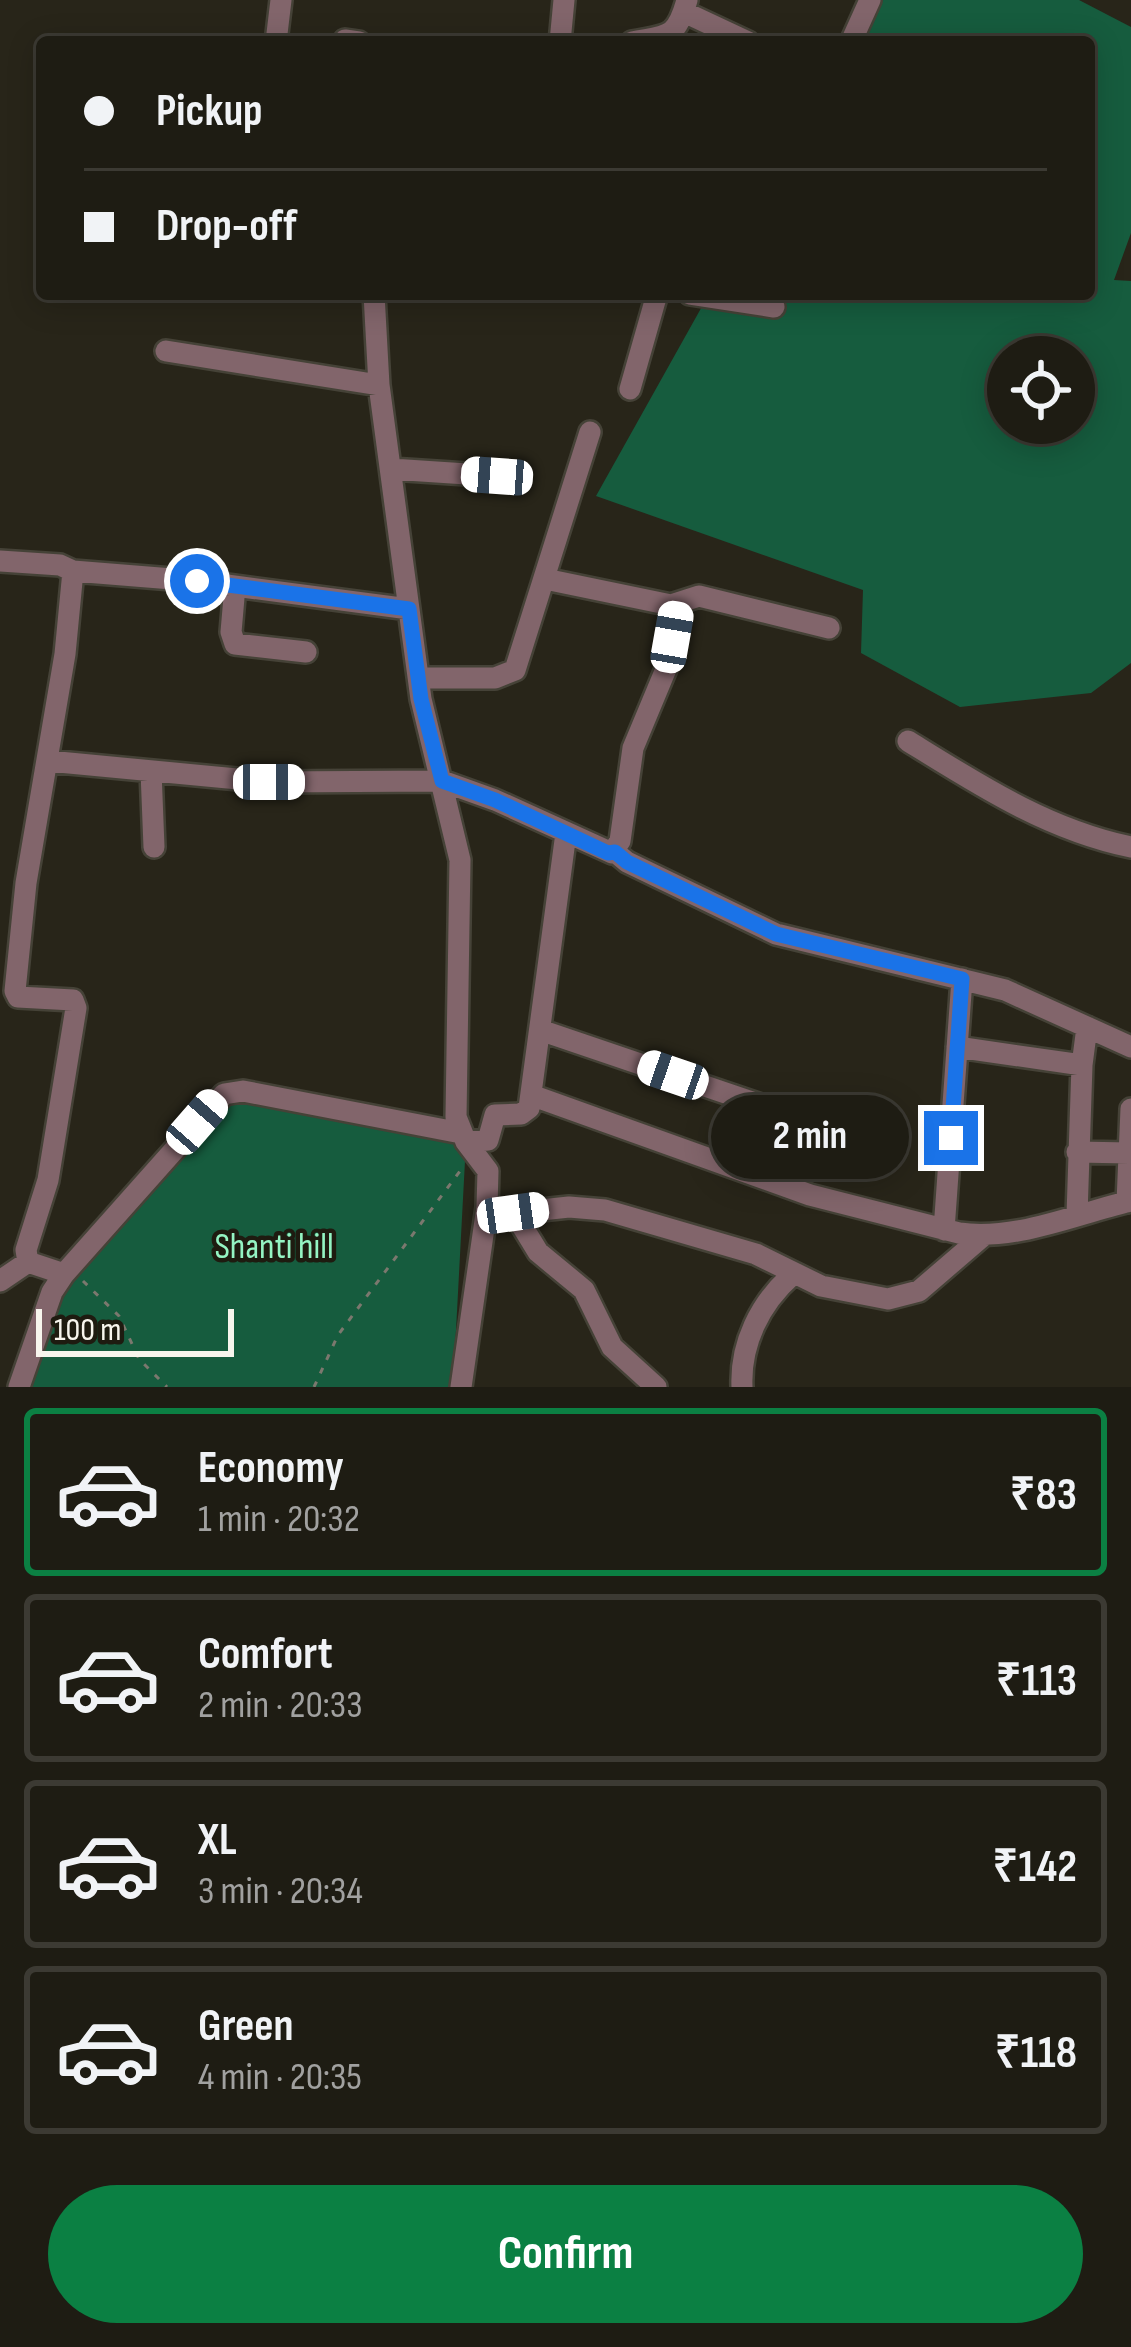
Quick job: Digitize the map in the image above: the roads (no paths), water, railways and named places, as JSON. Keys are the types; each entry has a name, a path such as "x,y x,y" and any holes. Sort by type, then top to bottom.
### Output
{"street":[{"path":"277,36 281,0"},
{"path":"561,36 564,0"},
{"path":"853,36 865,1"},
{"path":"667,36 685,6 738,36"},
{"path":"374,300 380,385 418,678 460,860 455,1106 467,1142 488,1171 461,1387"},
{"path":"630,388 655,300"},
{"path":"742,300 774,307"},
{"path":"166,351 380,385"},
{"path":"418,678 510,675 518,663 590,432"},
{"path":"391,469 497,476"},
{"path":"0,561 409,609"},
{"path":"28,1262 26,1250 44,1199 66,1088 76,1008 74,1000 65,997 7,996 48,761 73,571"},
{"path":"544,579 677,604 699,596 829,628"},
{"path":"235,586 235,644 306,652"},
{"path":"615,852 633,748 666,669 677,604"},
{"path":"908,741 1004,800 1070,830 1131,848"},
{"path":"48,761 269,782 442,781 615,852 776,934 1017,994 1131,1047"},
{"path":"151,771 154,847"},
{"path":"19,1387 52,1292 66,1270 220,1096 230,1092 467,1142 488,1140 495,1115 526,1113 566,833"},
{"path":"0,898 25,898"},
{"path":"944,1230 962,979"},
{"path":"1077,1215 1087,1027"},
{"path":"540,1030 761,1106"},
{"path":"957,1047 1082,1065"},
{"path":"531,1095 810,1195 983,1236 1129,1202 1131,1108"},
{"path":"1077,1152 1129,1153"},
{"path":"487,1207 513,1213 569,1207 605,1210 756,1254 821,1286 868,1297 905,1296 928,1284 983,1236"},
{"path":"513,1213 538,1252 584,1290 612,1347 656,1387"},
{"path":"0,1281 28,1262 66,1270"},
{"path":"742,1387 741,1359 752,1331 775,1290 793,1275"}],"park label":[{"name":"Shanti hill","path":"274,1247"}]}
